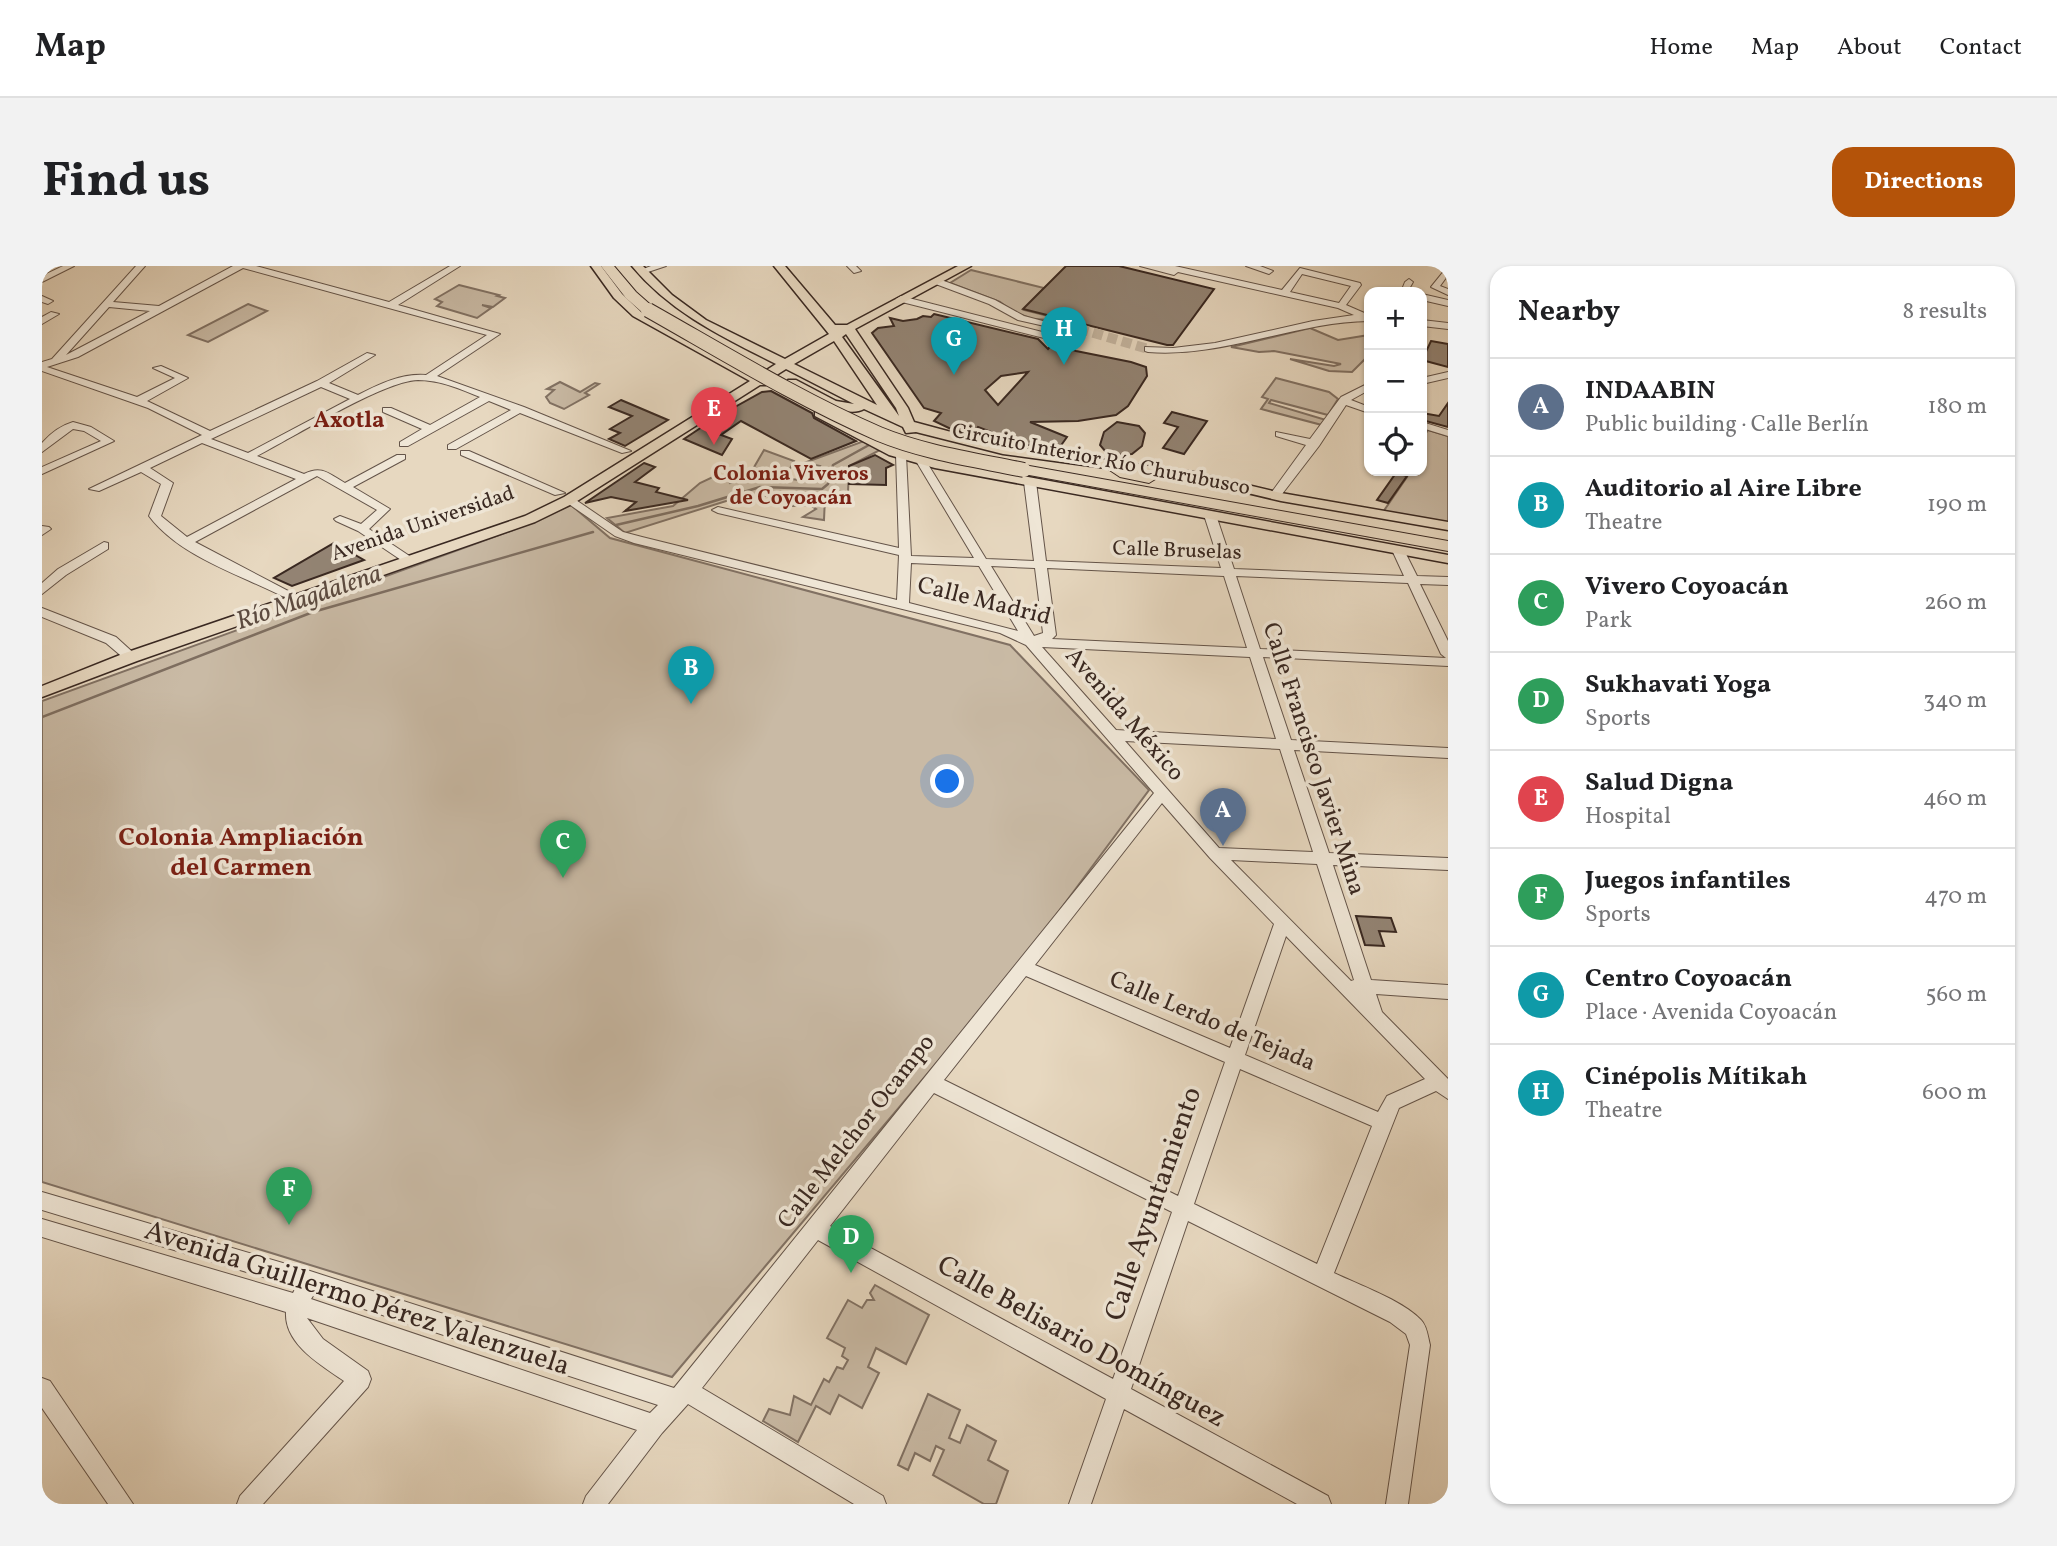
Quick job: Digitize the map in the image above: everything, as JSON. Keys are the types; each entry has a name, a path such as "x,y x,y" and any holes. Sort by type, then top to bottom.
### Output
{"highway":[{"path":"607,266 631,295 648,310 766,370"},
{"path":"625,266 651,297 766,370"},
{"name":"Circuito Interior Río Churubusco","path":"766,370 845,419 896,440 941,454 1400,544 1448,546"},
{"path":"1113,467 1126,474 1268,500"},
{"name":"Circuito Interior Río Churubusco","path":"1027,472 1268,500 1448,537"},
{"path":"1400,544 1448,552"}],"main road":[{"path":"596,266 625,304 685,342 766,370 833,404 848,407 866,405 909,426 976,445 1113,467"},
{"path":"779,266 832,331 892,418 901,455"},
{"name":"Avenida Universidad","path":"564,497 626,451 832,331 937,266"},
{"path":"936,281 955,266"},
{"path":"832,331 848,328 966,266"},
{"path":"639,268 714,335 901,455 977,473 1027,472 1210,515 1400,544 1448,559"},
{"path":"848,328 902,408 921,461"},
{"path":"685,342 714,335"},
{"name":"Avenida Universidad","path":"42,681 405,557 530,519 766,370"},
{"path":"902,408 921,421 976,445"},
{"path":"976,445 964,459 967,466 977,473"},
{"path":"1268,500 1448,526"},
{"name":"Avenida Universidad","path":"42,692 127,653 286,593 384,565"}],"street":[{"path":"42,279 70,266"},
{"path":"45,367 128,266"},
{"path":"45,367 141,266"},
{"path":"45,367 75,355 240,266"},
{"path":"246,266 495,334 429,376 386,385 248,457"},
{"path":"391,306 456,266"},
{"path":"639,268 663,266"},
{"path":"1144,266 1309,306 1324,316 1322,321 1313,324"},
{"path":"1250,266 1269,271"},
{"path":"1172,267 1341,306 1352,314 1364,317"},
{"path":"1448,269 1435,287 1448,292"},
{"path":"1284,293 1300,271 1357,285 1341,306"},
{"path":"936,281 992,302 1021,318 1049,324"},
{"path":"901,299 948,304 1052,337 1055,334 948,304 917,297 913,292"},
{"path":"1427,298 1448,303"},
{"path":"106,304 161,309"},
{"path":"42,321 54,314"},
{"path":"1148,349 1215,346 1352,314"},
{"path":"1427,323 1446,323"},
{"path":"95,489 321,383 370,355"},
{"path":"45,367 138,401 248,457 304,478"},
{"path":"138,401 183,377 158,368"},
{"path":"1427,380 1448,375"},
{"path":"429,376 443,379 626,451"},
{"path":"321,383 358,399"},
{"path":"1268,500 1315,444 1345,399 1364,389"},
{"path":"404,444 428,428 488,397 486,396"},
{"path":"1345,399 1350,404 1364,408"},
{"path":"452,447 520,409"},
{"path":"387,411 428,428"},
{"path":"42,449 61,429 72,425 79,425 109,440 42,471"},
{"path":"1427,427 1448,433"},
{"path":"1281,433 1315,444"},
{"name":"Calle Madrid","path":"465,453 564,497 622,535 1004,630 1031,642 1448,662"},
{"path":"901,455 905,556 902,605"},
{"path":"345,487 401,457"},
{"name":"Avenida México","path":"921,461 1031,642 1215,854 1443,1086"},
{"path":"141,467 167,483 155,516 160,525 187,542 286,593"},
{"path":"187,542 317,472 384,509 362,529"},
{"path":"1027,472 1050,635 1031,642"},
{"path":"281,491 297,499"},
{"name":"Calle Bruselas","path":"718,510 883,548 905,556 1041,565 1448,581"},
{"name":"Calle Francisco Javier Mina","path":"1210,515 1375,1017"},
{"path":"340,519 362,529 405,557"},
{"path":"1400,544 1412,580 1448,654"},
{"path":"42,590 62,572 104,546"},
{"path":"42,612 111,640 127,653"},
{"path":"1111,735 1448,753"},
{"name":"Calle Melchor Ocampo","path":"594,1504 654,1425 681,1395 1162,793"},
{"path":"1215,854 1448,864"},
{"name":"Calle Ayuntamiento","path":"1080,1504 1282,923"},
{"name":"Calle Lerdo de Tejada","path":"1022,967 1382,1122"},
{"path":"1343,985 1448,992"},
{"path":"930,1082 1397,1315 1415,1328 1420,1345 1397,1504"},
{"path":"1321,1279 1382,1122 1393,1102 1443,1086"},
{"name":"Avenida Guillermo Pérez Valenzuela","path":"42,1201 681,1395 875,1504"},
{"name":"Avenida Guillermo Pérez Valenzuela","path":"42,1228 298,1305 654,1425"},
{"name":"Calle Belisario Domínguez","path":"815,1228 1320,1504"},
{"path":"248,1504 360,1379 307,1339 297,1323 298,1305 310,1281"},
{"path":"44,1397 122,1504"}],"shaded area":[{"path":"971,270 1044,288 1024,310 1068,321 1033,319 1013,312 1000,302 950,283"},
{"path":"459,285 505,298 493,307 482,305 491,308 477,318 437,306 442,302 435,299"},
{"path":"248,304 267,311 208,342 188,335"},
{"path":"1310,328 1338,340 1364,336 1364,360 1352,372 1329,371 1290,359 1334,366 1341,364 1274,351 1259,352 1231,347"},
{"path":"1276,378 1329,392 1338,399 1328,415 1271,400 1269,403 1326,420 1322,425 1261,409 1268,399 1262,397"},
{"path":"560,382 580,392 595,383 599,384 585,393 589,395 564,409 550,403 546,397 554,390 547,389"},
{"path":"1427,432 1448,436 1448,523 1383,512 1407,477 1404,476 1427,476"},
{"path":"864,441 880,450 849,466 848,493 825,497 824,520 803,517 816,509 810,505 793,506 793,503 801,501 767,496 742,496 625,533 607,518 673,506 700,483 717,475 725,477 730,483 764,474 759,468 753,469 764,450 794,461 785,478 811,482 820,466 804,463"},
{"path":"571,505 610,538 1010,645 1149,790 1019,965 672,1377 42,1182 42,701 513,530"},
{"path":"875,1285 929,1315 906,1364 876,1348 868,1367 879,1373 862,1408 839,1395 830,1414 816,1406 798,1442 763,1421 769,1409 790,1415 794,1396 811,1405 824,1379 829,1382 837,1367 843,1369 848,1360 842,1356 845,1348 827,1338 848,1300 862,1308 867,1300 874,1300 870,1293"},
{"path":"928,1394 960,1410 949,1438 960,1443 967,1425 996,1441 988,1460 1008,1471 996,1504 984,1504 933,1475 944,1450 936,1446 930,1461 915,1453 908,1470 898,1465"}],"building":[{"path":"1066,266 1119,266 1214,289 1173,345 1167,345 1023,309"},
{"path":"934,314 1038,339 1048,349 1053,343 1076,351 1131,362 1146,367 1147,376 1128,406 1116,415 1078,421 1030,422 1067,437 1057,451 1019,443 978,427 971,435 934,421 941,413 924,408 872,333 878,328 894,326 890,318 903,321 923,316 931,317","holes":["1028,372 998,405 985,390 1001,376"]},
{"path":"1431,341 1448,344 1448,367 1427,361 1427,349"},
{"path":"771,391 856,441 811,459 741,421 721,435 732,439 722,455 684,439 762,392"},
{"path":"621,400 668,420 625,446 609,439 620,433 610,429 632,416 609,407"},
{"path":"1448,403 1448,427 1427,421 1427,414 1439,416"},
{"path":"1172,412 1207,421 1184,454 1163,448 1178,427 1164,423"},
{"path":"1117,422 1139,426 1145,433 1142,446 1132,454 1116,455 1105,451 1100,445 1104,432"},
{"path":"875,455 893,465 886,468 886,485 849,484 849,466"},
{"path":"644,463 655,467 635,482 659,488 656,492 688,500 625,511 636,502 611,497 585,503"},
{"path":"1394,476 1407,476 1388,503 1377,500"},
{"path":"334,543 364,560 292,586 274,578"},
{"path":"1356,916 1391,918 1396,932 1379,931 1384,946 1365,945"}],"waterway":[{"name":"Río Magdalena","path":"616,525 698,506 760,487 822,489 828,484 833,465 869,445"},
{"name":"Río Magdalena","path":"42,717 313,612 593,532"}],"tunnel":[{"path":"1049,324 1074,327 1148,349"}],"place":[{"name":"Cinépolis Mítikah","path":"1064,365"},
{"name":"Centro Coyoacán","path":"954,375"},
{"name":"Salud Digna","path":"714,445"},
{"name":"Auditorio al Aire Libre","path":"691,704"},
{"name":"INDAABIN","path":"1223,846"},
{"name":"Vivero Coyoacán","path":"563,878"},
{"name":"Juegos infantiles","path":"289,1225"},
{"name":"Sukhavati Yoga","path":"851,1273"}],"district":[{"name":"Axotla","path":"349,421"},
{"name":"Colonia Viveros de Coyoacán","path":"791,486"},
{"name":"Colonia Ampliación del Carmen","path":"241,853"}]}
